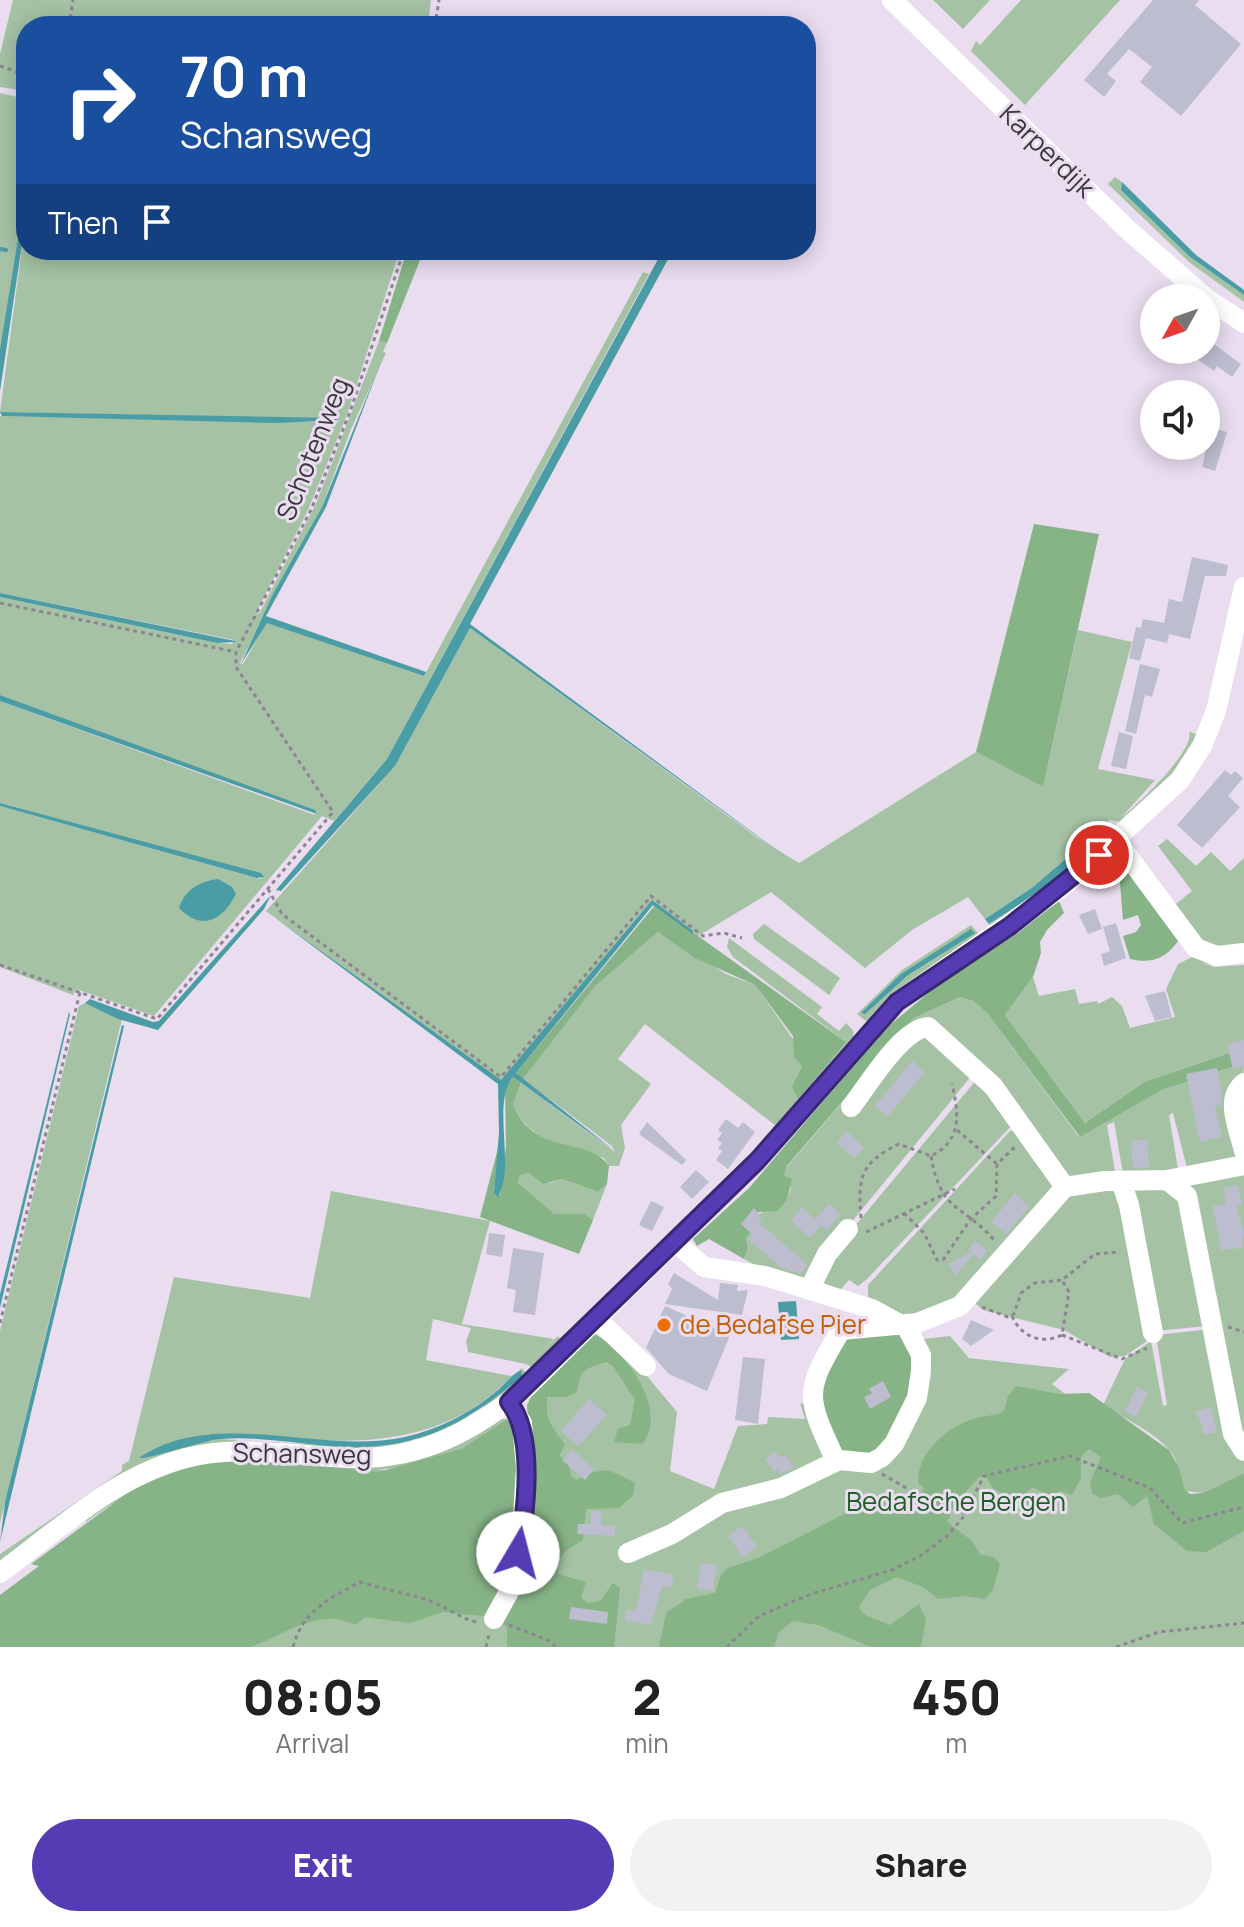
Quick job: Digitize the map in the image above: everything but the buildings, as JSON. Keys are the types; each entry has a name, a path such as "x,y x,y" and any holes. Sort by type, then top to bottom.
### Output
{"street":[{"name":"Karperdijk","path":"892,0 1126,228 1190,284"},
{"name":"Karperdijk","path":"1220,307 1244,323"},
{"name":"Schansweg","path":"0,1573 116,1487 164,1464 211,1453 242,1450 352,1458 405,1454 447,1441 509,1402 597,1319 645,1282 675,1242 757,1161 897,1002 1010,926 1116,840 1180,780 1202,746 1216,711 1244,587"},
{"path":"1116,840 1196,948 1217,956 1244,953"},
{"path":"851,1107 899,1046 911,1034 928,1027 993,1086 1065,1187"},
{"path":"1244,1083 1237,1089 1233,1101 1244,1151"},
{"path":"836,1461 816,1423 811,1400 821,1362 841,1330 899,1324 946,1314 963,1303 1065,1187 1167,1180 1244,1165"},
{"path":"1167,1180 1187,1196 1233,1434 1244,1451"},
{"path":"1121,1181 1153,1333"},
{"path":"810,1288 827,1254 848,1229"},
{"path":"628,1553 672,1534 722,1503 781,1488 836,1461 871,1463 894,1444 917,1398 921,1355 913,1336 899,1324 856,1302 835,1299 810,1288 765,1276 704,1267 675,1242"},
{"path":"597,1319 646,1366"},
{"path":"494,1619 512,1586 522,1531 526,1468 522,1423 509,1402"}],"path":[{"name":"Schotenweg","path":"236,652 311,510 350,412 401,260"},
{"path":"0,603 236,652 236,667 333,812 157,1019 0,965"},
{"path":"268,889 282,914 501,1077 651,896 703,936 724,933 742,938"},
{"path":"0,1323 80,992"},
{"path":"931,1156 950,1142 956,1129 957,1106 952,1084"},
{"path":"956,1129 997,1164"},
{"path":"904,1213 924,1233 937,1260 951,1253 970,1220 996,1196 997,1164 1014,1148 1034,1141"},
{"path":"931,1156 899,1144 865,1169 857,1195 863,1234 941,1193 955,1189"},
{"path":"931,1156 941,1193 1007,1255"},
{"path":"1011,1315 1021,1293 1035,1283 1062,1280 1095,1254 1138,1251"},
{"path":"1062,1280 1069,1292 1062,1335"},
{"path":"963,1303 1011,1315 1031,1337 1044,1340 1062,1335 1122,1359 1152,1344 1153,1333"},
{"path":"727,1647 759,1616 811,1594 892,1570 920,1556 946,1537 965,1513 984,1476 1070,1456 1150,1488 1182,1523 1244,1507"},
{"path":"871,1463 889,1481 965,1513"},
{"path":"293,1647 298,1630 311,1612 360,1582 377,1590 424,1599 469,1621 481,1624 494,1619 548,1640 556,1647"},
{"path":"1116,1647 1159,1632 1244,1623"}],"green space":[{"path":"13,0 431,0 429,16 16,16 16,89 0,87 0,54"},
{"path":"933,0 990,0 963,29"},
{"path":"1021,0 1120,0 1025,105 971,51 976,41 980,45"},
{"path":"0,93 16,97 16,251 0,351"},
{"path":"1115,177 1122,182 1121,190 1190,257 1244,295 1244,302 1189,262 1108,184"},
{"path":"20,260 397,260 347,415 308,510 256,613 259,614 316,504 379,341 387,343 383,352 386,353 351,429 322,507 240,663 243,664 267,622 424,676 643,272 649,274 387,759 334,821 322,816 154,1016 76,989 73,995 0,967 0,806 257,878 261,879 263,875 0,803 0,701 315,815 317,812 0,695 0,597 217,643 232,644 234,640 0,593 0,416 338,422 340,419 0,412"},
{"path":"404,260 420,260 387,343 379,341"},
{"path":"1034,524 1099,534 1043,787 976,752"},
{"path":"470,628 758,838 799,863 976,752 1043,787 1078,630 1132,642 1098,769 1155,780 1120,819 1152,790 1175,763 1189,740 1189,731 1200,736 1192,752 1127,823 1109,820 1033,887 985,919 990,924 1035,893 1108,830 1111,838 1061,881 991,927 968,897 912,930 865,968 771,892 698,936 652,900 501,1081 266,911 395,766"},
{"path":"1167,839 1196,866 1211,852 1230,871 1244,858 1244,946 1212,950 1172,907 1192,891 1158,846"},
{"path":"1118,859 1178,941 1157,959 1130,959 1123,936 1136,932 1141,925 1138,915 1123,920"},
{"path":"1059,901 1064,913 1040,942 1041,953 1033,977 1005,1015 1085,1123 1144,1082 1244,1048 1244,1063 1162,1090 1080,1137 987,1013 973,1001 960,997 914,1018 787,1166 784,1176 792,1179 787,1200 777,1211 759,1212 755,1216 755,1228 746,1238 748,1248 744,1259 709,1239 697,1246 693,1239 749,1188 884,1030 939,984 1018,933"},
{"path":"655,905 846,1042 798,1099 792,1087 802,1066 794,1057 793,1036 755,985 695,958 658,932 595,986 523,1079 516,1073"},
{"path":"764,924 840,978 829,995 754,939 753,934"},
{"path":"971,925 979,934 870,1019 866,1021 857,1014 902,970"},
{"path":"658,932 726,974 755,985 795,1042 802,1066 796,1078 846,1042 733,957 727,947 729,938 822,1007 817,1014 839,1031 846,1023 853,1030 854,1039 776,1126 645,1024 618,1059 651,1084 621,1125 625,1148 619,1166 609,1166 604,1158 563,1147 539,1135 528,1127 513,1104 521,1083 615,1152 612,1146 523,1079 595,985"},
{"path":"1196,955 1214,965 1200,962 1214,967 1244,965 1244,1048 1144,1082 1085,1123 1005,1015 1033,977 1039,996 1075,989 1079,1004 1097,1001 1098,1004 1112,997 1122,1006 1130,1028 1175,1017 1166,989 1178,964"},
{"path":"960,997 973,1001 987,1013 1079,1137 1162,1090 1244,1063 1240,1157 1188,1172 1173,1113 1169,1115 1179,1175 1124,1179 1114,1122 1107,1125 1116,1177 1072,1182 994,1084 919,1032 971,1072 968,1080 805,1279 770,1273 744,1259 748,1248 746,1238 755,1228 755,1216 787,1200 791,1188 783,1176 787,1167 914,1018"},
{"path":"85,1003 122,1019 0,1523 0,1331 79,1006"},
{"path":"513,1077 521,1083 513,1104 522,1121 547,1139 588,1151 609,1166 607,1184 598,1192 562,1179 543,1184 529,1173 520,1175 518,1183 554,1214 584,1214 593,1220 579,1254 480,1217 499,1144 494,1193 500,1195 506,1147 505,1088"},
{"path":"977,1079 1013,1124 867,1279 858,1286 849,1280 836,1295 821,1279 830,1256"},
{"path":"1017,1129 1060,1183 960,1300 899,1319 868,1297 868,1285 1010,1131"},
{"path":"1244,1169 1244,1447 1178,1181"},
{"path":"529,1173 550,1183 562,1179 598,1192 607,1184 593,1220 583,1216 559,1215 544,1209 518,1183 520,1175"},
{"path":"1126,1184 1177,1188 1208,1326 1155,1331"},
{"path":"1116,1186 1149,1332 1147,1341 1125,1356 1110,1357 1064,1330 983,1310 976,1304 975,1298 1064,1195"},
{"path":"331,1191 490,1221 462,1324 554,1339 531,1361 558,1336 564,1343 535,1369 526,1364 468,1352 466,1341 471,1328 433,1319 426,1360 512,1376 489,1397 464,1413 410,1434 382,1439 353,1441 215,1435 185,1440 139,1459 167,1449 220,1439 355,1447 415,1440 478,1412 522,1368 529,1377 483,1415 396,1449 185,1452 0,1567 0,1554 122,1471 122,1465 129,1461 174,1277 310,1298"},
{"path":"896,1328 915,1356 911,1396 879,1452 839,1457 816,1380 847,1331"},
{"name":"Bedafsche Bergen","path":"1211,1329 1230,1437 1237,1450 1244,1454 1244,1473 1203,1493 1186,1491 1182,1501 1244,1480 1244,1647 0,1647 0,1606 141,1501 204,1467 313,1467 252,1460 194,1468 138,1489 86,1522 85,1516 106,1501 150,1477 197,1461 247,1455 353,1463 402,1460 463,1439 497,1419 507,1419 461,1449 417,1464 379,1470 423,1473 531,1420 576,1364 621,1345 677,1412 670,1471 714,1489 738,1426 767,1424 768,1417 805,1419 800,1403 812,1407 814,1417 833,1415 923,1339 950,1336 969,1358 1069,1369 1052,1384 1135,1447 1179,1470 1176,1459 1160,1440 1103,1405 1125,1359 1151,1341 1163,1406 1167,1405 1156,1335"},
{"path":"595,1334 619,1353 647,1399 651,1415 649,1430 642,1444 614,1442 618,1429 630,1425 635,1400 613,1366 606,1362 584,1371 577,1392 566,1397 548,1397 547,1412 550,1423 565,1445 559,1456 568,1461 571,1476 576,1480 594,1472 606,1471 635,1483 633,1495 619,1508 586,1509 583,1540 563,1554 557,1567 558,1574 586,1582 581,1598 587,1603 600,1601 613,1583 620,1588 614,1647 507,1647 507,1627 496,1620 530,1467 527,1405 533,1393"},
{"path":"1016,1386 1060,1394 1089,1393 1169,1450 1179,1467 1184,1489 1190,1494 1203,1493 1244,1473 1244,1531 1206,1552 1187,1551 1154,1524 1147,1496 1133,1507 1118,1494 1101,1498 1092,1494 1090,1482 1101,1457 1089,1449 1081,1457 1081,1478 1072,1495 1059,1491 1049,1497 1033,1487 1027,1492 1028,1504 1021,1507 992,1487 987,1478 979,1477 954,1505 947,1522 971,1540 981,1555 994,1557 1000,1564 993,1590 985,1599 964,1596 938,1599 925,1588 897,1577 870,1590 859,1607 865,1615 890,1625 919,1604 926,1620 921,1647 871,1647 818,1625 793,1621 779,1632 774,1647 659,1647 666,1613 686,1599 715,1593 721,1575 728,1568 758,1558 852,1510 871,1511 899,1495 919,1502 924,1488 918,1483 919,1472 935,1443 963,1423 1004,1411 1008,1396"},
{"path":"507,1419 519,1436 509,1586 491,1617 443,1612 410,1623 365,1617 355,1625 342,1620 315,1620 251,1647 0,1647 0,1595 39,1566 31,1564 133,1489 184,1468 227,1460 285,1462 378,1472 461,1449"}],"water":[{"path":"1122,182 1196,255 1244,290 1244,295 1190,257 1121,190"},
{"path":"16,251 16,260 20,260 0,391 0,349"},
{"path":"658,260 668,260 470,624 790,860 470,628 395,766 281,891 276,890 387,759"},
{"path":"381,362 326,507 266,616 426,672 424,676 267,623 241,664 273,594 322,507"},
{"path":"0,412 341,420 276,423 2,416"},
{"path":"0,593 235,642 217,643 0,597"},
{"path":"0,695 315,810 317,814 0,701"},
{"path":"0,803 261,873 264,877 257,878 0,806"},
{"path":"1101,828 1106,830 1067,870 989,924 985,919 1033,887"},
{"path":"218,879 232,887 236,894 225,911 204,921 196,920 179,908 193,888"},
{"path":"271,895 264,909 158,1030 118,1019 85,1003 90,999 153,1022 159,1021"},
{"path":"652,900 693,934 653,905 516,1073 616,1152 513,1077 504,1102 505,1169 498,1197 494,1193 499,1133 498,1084 271,915 501,1080"},
{"path":"971,929 975,933 908,975 865,1014 861,1013 901,974"},
{"path":"70,1014 0,1308 0,1294"},
{"path":"124,1026 0,1542 5,1502"},
{"path":"796,1301 799,1339 781,1340 778,1302"},
{"path":"521,1370 522,1376 478,1410 456,1423 410,1441 358,1447 234,1438 139,1458 169,1443 201,1435 269,1435 338,1441 405,1437 466,1413"}],"waterway":[{"path":"0,249 6,250"}],"place":[{"name":"de Bedafse Pier","path":"664,1325"}],"route":[{"path":"518,1553 526,1468 522,1423 509,1402 757,1161 862,1038 897,1002 950,963 1010,926 1099,855"}]}
